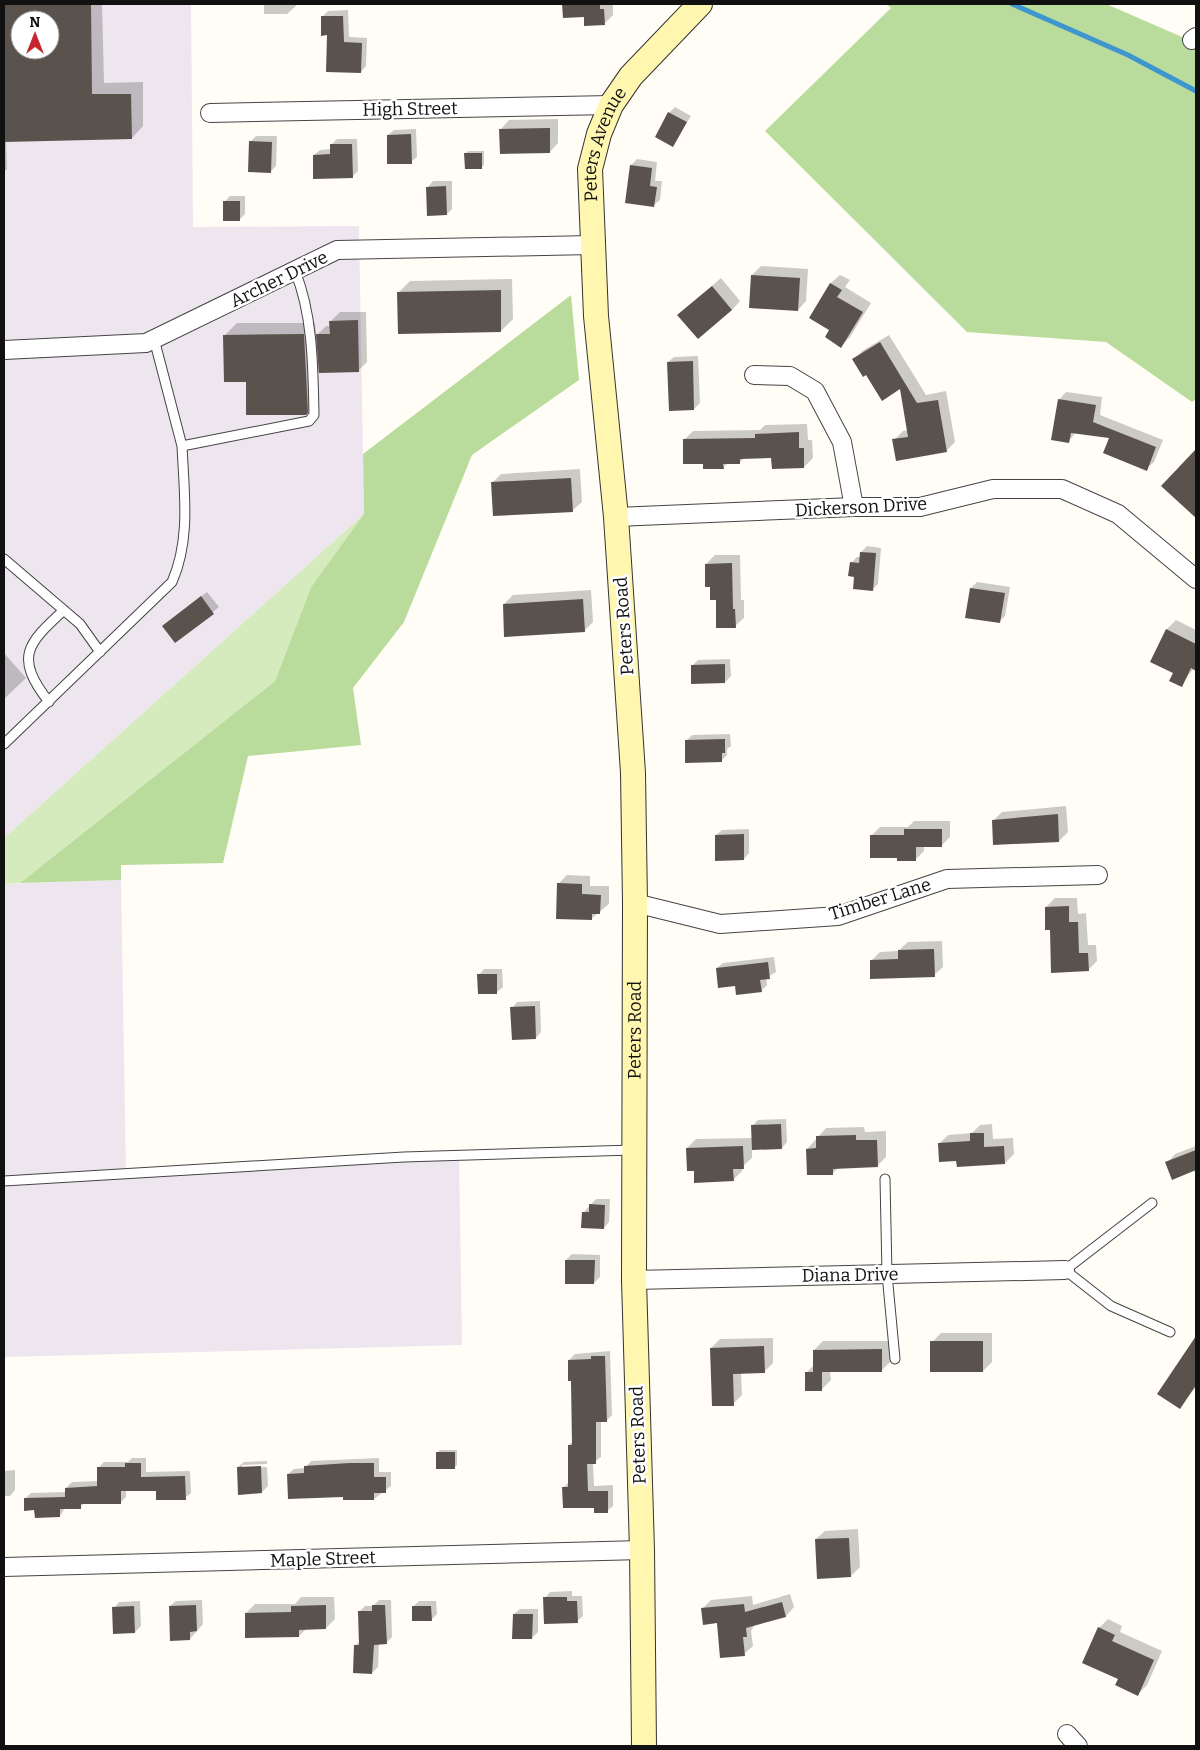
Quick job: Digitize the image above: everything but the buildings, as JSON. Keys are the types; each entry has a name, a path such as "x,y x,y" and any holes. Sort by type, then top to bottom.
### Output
{"street":[{"name":"Peters Avenue","path":"596,316 590,169 599,134 611,105 631,76 700,4"},
{"name":"High Street","path":"210,114 611,105"},
{"name":"Archer Drive","path":"4,350 146,343 337,250 592,245"},
{"name":"Peters Road","path":"596,316 616,517 633,773 635,902 634,1280 642,1550 644,1746"},
{"path":"754,374 790,376 815,391 842,442 854,507"},
{"name":"Dickerson Drive","path":"616,517 854,507 920,507 993,489 1062,489 1118,514 1196,579"},
{"name":"Timber Lane","path":"635,902 720,924 838,916 947,879 1098,875"},
{"name":"Diana Drive","path":"634,1280 1066,1270"},
{"name":"Maple Street","path":"4,1567 642,1550"}],"lane":[{"path":"182,446 302,424 309,421 314,415 312,360 304,292 295,271"},
{"path":"4,744 172,582 180,564 185,516 182,446 154,339"},
{"path":"4,559 80,624 100,652"},
{"path":"49,702 33,681 29,663 29,650 37,636 64,610"},
{"path":"4,1181 404,1156 635,1150"},
{"path":"885,1179 888,1274 895,1359"},
{"path":"1152,1203 1066,1270 1111,1306 1170,1332"}],"shaded area":[{"path":"4,4 191,4 193,227 359,226 364,514 4,838"},
{"path":"121,880 126,1174 459,1155 462,1345 4,1357 4,884"}],"green space":[{"path":"886,4 1106,4 1196,43 1196,399 1192,402 1106,342 967,332 765,131 891,8"},
{"path":"571,295 579,380 472,455 404,622 353,688 361,745 248,756 223,863 121,865 121,880 20,883 275,681 311,587 364,514 363,454"},
{"path":"364,514 311,587 275,681 20,883 4,884 4,838"}],"waterway":[{"path":"1012,4 1128,55 1196,91"}]}
